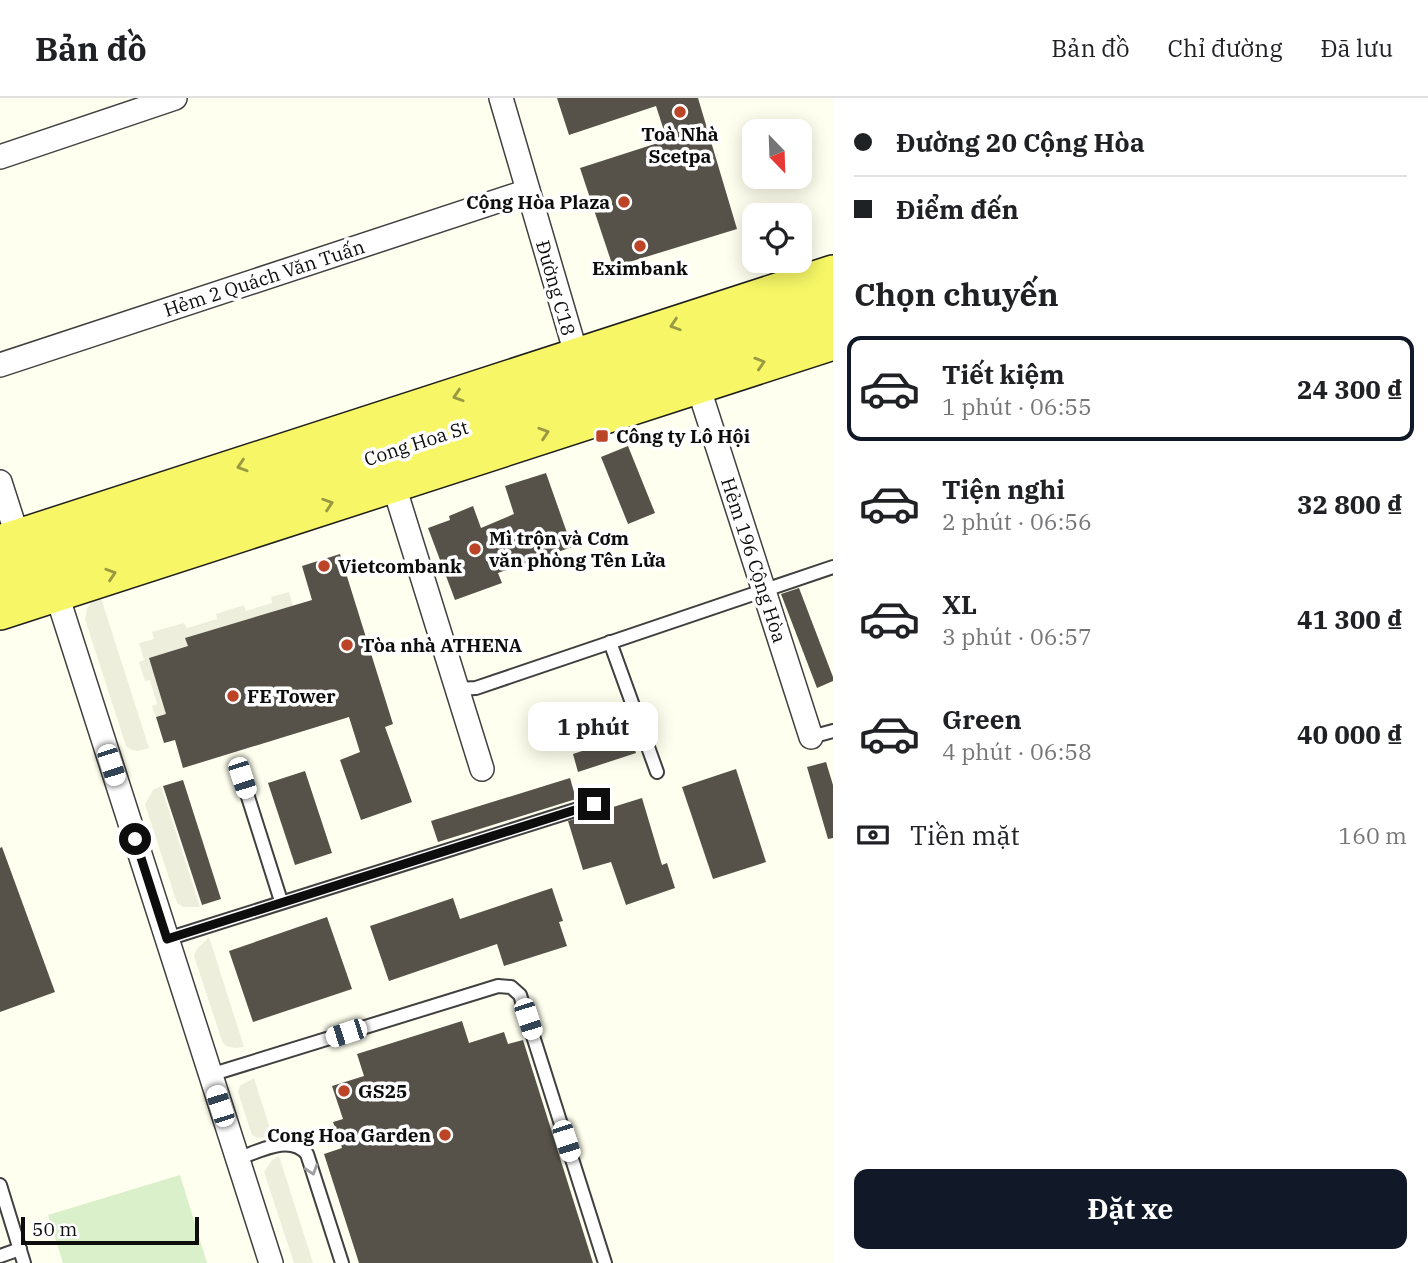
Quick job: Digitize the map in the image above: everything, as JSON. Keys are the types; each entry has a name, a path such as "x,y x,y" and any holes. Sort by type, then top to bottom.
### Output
{"main road":[{"name":"Cong Hoa St","path":"9,541 833,274"},
{"name":"Cong Hoa St","path":"0,578 833,307"},
{"name":"Cong Hoa St","path":"0,611 833,341"}],"street":[{"path":"0,158 175,98"},
{"name":"Đường C18","path":"501,98 577,357"},
{"name":"Hẻm 2 Quách Văn Tuấn","path":"0,365 528,191"},
{"name":"Hẻm 196 Cộng Hòa","path":"697,383 764,589 822,734"},
{"path":"0,482 9,541"},
{"path":"393,482 482,769"},
{"path":"56,592 271,1263"}],"lane":[{"path":"457,689 476,688 833,567"},
{"path":"610,642 657,772"},
{"path":"242,778 281,901"},
{"path":"167,939 594,804"},
{"path":"211,1075 498,986 511,987 520,995 605,1263"},
{"path":"237,1159 282,1144 292,1143 301,1147 307,1154 342,1263"},
{"path":"0,1185 24,1263"},
{"path":"0,1256 20,1250"}],"green space":[{"path":"180,1175 207,1263 63,1263 48,1215"}],"shaded area":[{"path":"289,592 302,638 285,608 186,638 188,646 149,658 166,714 156,717 152,706 157,704 150,680 145,681 139,662 144,660 139,643 154,639 152,632 184,623 187,628 217,619 216,614 244,605 246,611 272,603 271,597"},
{"path":"101,598 149,748 139,751 126,746 85,619 91,602"},
{"path":"161,786 200,907 183,907 177,903 145,804 153,790"},
{"path":"209,937 244,1047 226,1046 222,1041 194,956 196,950"},
{"path":"254,1078 272,1135 258,1138 252,1135 238,1092 240,1086"},
{"path":"279,1156 313,1263 294,1263 264,1172 272,1160"}],"building":[{"path":"557,98 698,98 737,229 613,267 580,168 667,140 656,106 569,135"},
{"path":"628,446 655,513 628,524 601,457"},
{"path":"546,473 572,547 498,573 502,583 455,600 428,528 450,520 449,516 473,506 481,528 514,514 505,486"},
{"path":"340,554 393,724 385,727 412,802 361,820 340,760 360,752 349,717 183,768 175,740 164,743 156,717 166,714 149,658 188,646 185,638 312,600 302,566"},
{"path":"799,588 833,677 833,681 817,688 781,594"},
{"path":"630,735 636,753 578,772 573,754"},
{"path":"826,762 833,785 833,838 828,839 807,767"},
{"path":"736,769 766,862 713,879 682,787"},
{"path":"305,771 332,853 295,865 268,783"},
{"path":"570,778 576,799 438,842 431,821"},
{"path":"183,780 221,899 202,905 163,786"},
{"path":"642,798 662,865 667,863 675,888 626,905 611,862 583,870 568,821"},
{"path":"2,847 55,992 0,1012 0,848"},
{"path":"552,888 563,921 559,922 567,946 504,966 497,944 389,981 370,926 453,898 460,919"},
{"path":"327,917 352,989 253,1022 229,951"},
{"name":"Cong Hoa Garden","path":"462,1021 469,1043 504,1032 508,1044 523,1040 593,1263 359,1263 324,1154 342,1148 333,1122 343,1119 332,1086 364,1076 357,1054"}],"place":[{"name":"Toà Nhà Scetpa","path":"680,112"},
{"name":"Cộng Hòa Plaza","path":"624,202"},
{"name":"Eximbank","path":"640,246"},
{"name":"Công ty Lô Hội","path":"602,436"},
{"name":"Mì trộn và Cơm văn phòng Tên Lửa","path":"475,549"},
{"name":"Vietcombank","path":"324,566"},
{"name":"Tòa nhà ATHENA","path":"347,645"},
{"name":"FE Tower","path":"233,696"},
{"name":"GS25","path":"344,1091"},
{"name":"Cong Hoa Garden","path":"445,1135"}],"route":[{"path":"135,839 167,939 594,804"}]}
